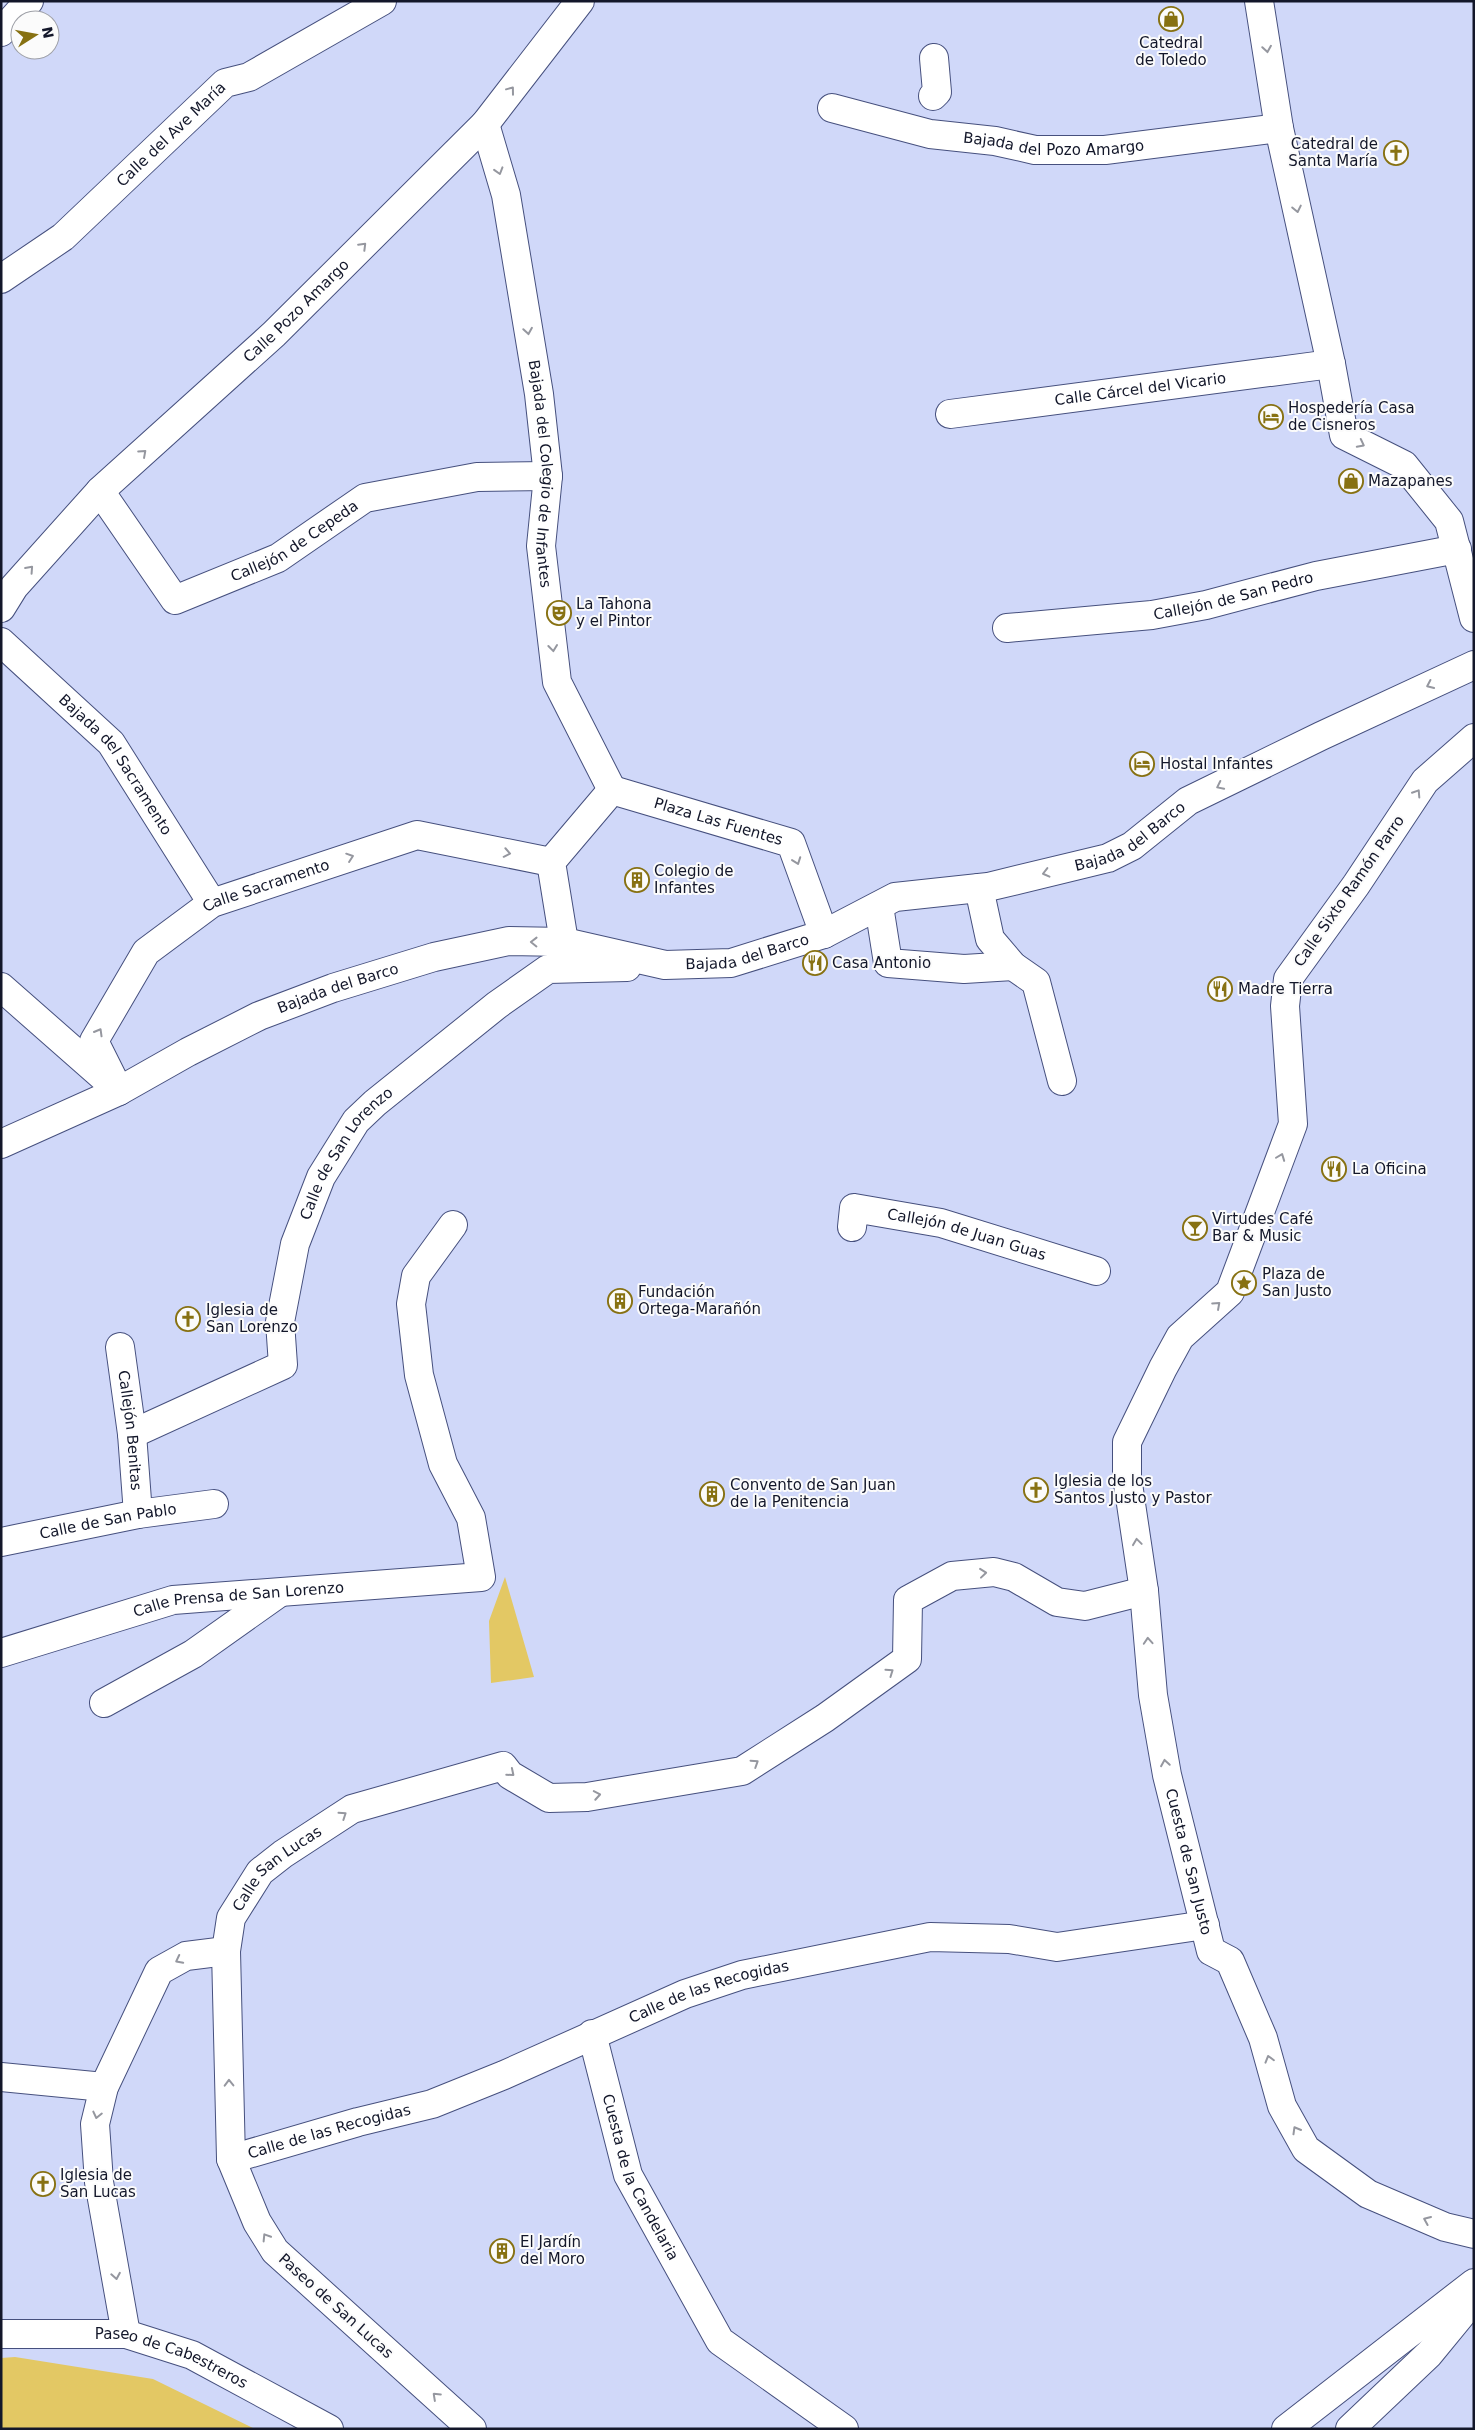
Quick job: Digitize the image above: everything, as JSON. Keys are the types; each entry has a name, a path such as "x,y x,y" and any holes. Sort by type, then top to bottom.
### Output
{"street":[{"path":"1,32 29,1"},
{"name":"Calle del Ave María","path":"1,279 63,236 225,83 250,77 382,1"},
{"name":"Calle Pozo Amargo","path":"1,608 14,586 100,491 274,334 485,124 580,1"},
{"path":"1259,1 1279,128 1331,364 1344,435 1404,465 1449,520 1474,618"},
{"path":"933,96 937,92 934,58"},
{"name":"Bajada del Pozo Amargo","path":"832,108 930,134 995,142 1035,150 1105,150 1279,128"},
{"name":"Bajada del Colegio de Infantes","path":"485,124 506,195 539,394 548,476 540,546 557,682 612,790"},
{"name":"Calle Cárcel del Vicario","path":"950,414 1331,364"},
{"name":"Callejón de Cepeda","path":"100,491 176,600 278,558 365,498 477,477 548,476"},
{"name":"Callejón de San Pedro","path":"1007,628 1152,615 1206,605 1316,576 1457,549"},
{"name":"Bajada del Sacramento","path":"1,642 111,743 212,903"},
{"name":"Bajada del Barco","path":"1,1144 120,1091 188,1052 259,1016 333,988 434,957 509,941 564,942 665,965 731,963 824,934 895,897 979,888 1108,858 1132,846 1188,801 1321,736 1474,665"},
{"name":"Calle Sixto Ramón Parro","path":"1163,1368 1180,1337 1230,1292 1293,1124 1285,1006 1288,978 1356,885 1425,781 1474,738"},
{"path":"564,942 551,862 612,790"},
{"name":"Plaza Las Fuentes","path":"612,790 791,843 824,934"},
{"name":"Calle Sacramento","path":"120,1091 94,1041 146,952 212,903 416,835 551,862"},
{"path":"979,888 990,940 1013,966 1036,982 1062,1081"},
{"path":"879,906 888,963 964,969 1013,966"},
{"name":"Calle de San Lorenzo","path":"132,1434 283,1365 280,1322 295,1244 321,1177 356,1121 375,1103 497,1005 548,969 665,965"},
{"path":"1,988 120,1091"},
{"name":"Callejón de Juan Guas","path":"852,1227 854,1208 941,1223 1096,1271"},
{"name":"Calle Prensa de San Lorenzo","path":"3,1657 173,1600 481,1577 471,1518 443,1464 419,1375 411,1304 416,1276 454,1225"},
{"name":"Callejón Benitas","path":"120,1347 132,1434 138,1514"},
{"name":"Cuesta de San Justo","path":"1163,1368 1127,1442 1127,1477 1144,1590 1153,1689 1167,1775 1211,1951 1230,1962 1263,2038 1282,2106 1306,2149 1368,2194 1445,2227 1474,2234"},
{"name":"Calle de San Pablo","path":"1,1542 138,1514 214,1504"},
{"name":"Calle San Lucas","path":"226,1951 231,1918 260,1872 282,1854 352,1809 503,1766 510,1774 549,1798 587,1797 742,1771 825,1718 907,1659 908,1600 952,1576 994,1572 1014,1577 1057,1602 1085,1606 1144,1590"},
{"path":"104,1703 193,1654 281,1592"},
{"name":"Calle de las Recogidas","path":"231,2159 358,2122 432,2104 504,2075 685,1994 742,1975 930,1937 1009,1939 1057,1947 1205,1926"},
{"path":"126,2334 99,2182 95,2124 104,2087 159,1971 186,1956 226,1951"},
{"name":"Paseo de San Lucas","path":"226,1951 231,2159 257,2222 275,2251 472,2429"},
{"name":"Cuesta de la Candelaria","path":"592,2034 628,2175 720,2341 844,2429"},
{"path":"1,2077 104,2087"},
{"path":"1286,2429 1474,2283"},
{"path":"1350,2429 1428,2354 1474,2299"},
{"name":"Paseo de Cabestreros","path":"1,2334 126,2334 192,2355 329,2429"}],"shaded area":[{"path":"505,1577 534,1677 491,1683 489,1621"},
{"path":"15,2357 153,2379 255,2429 1,2429 1,2358"}],"place":[{"name":"Catedral de Toledo","path":"1171,19"},
{"name":"Catedral de Santa María","path":"1396,153"},
{"name":"Hospedería Casa de Cisneros","path":"1271,417"},
{"name":"Mazapanes","path":"1351,481"},
{"name":"La Tahona y el Pintor","path":"559,613"},
{"name":"Hostal Infantes","path":"1142,764"},
{"name":"Colegio de Infantes","path":"637,880"},
{"name":"Casa Antonio","path":"815,963"},
{"name":"Madre Tierra","path":"1220,989"},
{"name":"La Oficina","path":"1334,1169"},
{"name":"Virtudes Café Bar & Music","path":"1195,1228"},
{"name":"Plaza de San Justo","path":"1244,1283"},
{"name":"Fundación Ortega-Marañón","path":"620,1301"},
{"name":"Iglesia de San Lorenzo","path":"188,1319"},
{"name":"Iglesia de los Santos Justo y Pastor","path":"1036,1490"},
{"name":"Convento de San Juan de la Penitencia","path":"712,1494"},
{"name":"Iglesia de San Lucas","path":"43,2184"},
{"name":"El Jardín del Moro","path":"502,2251"}]}
